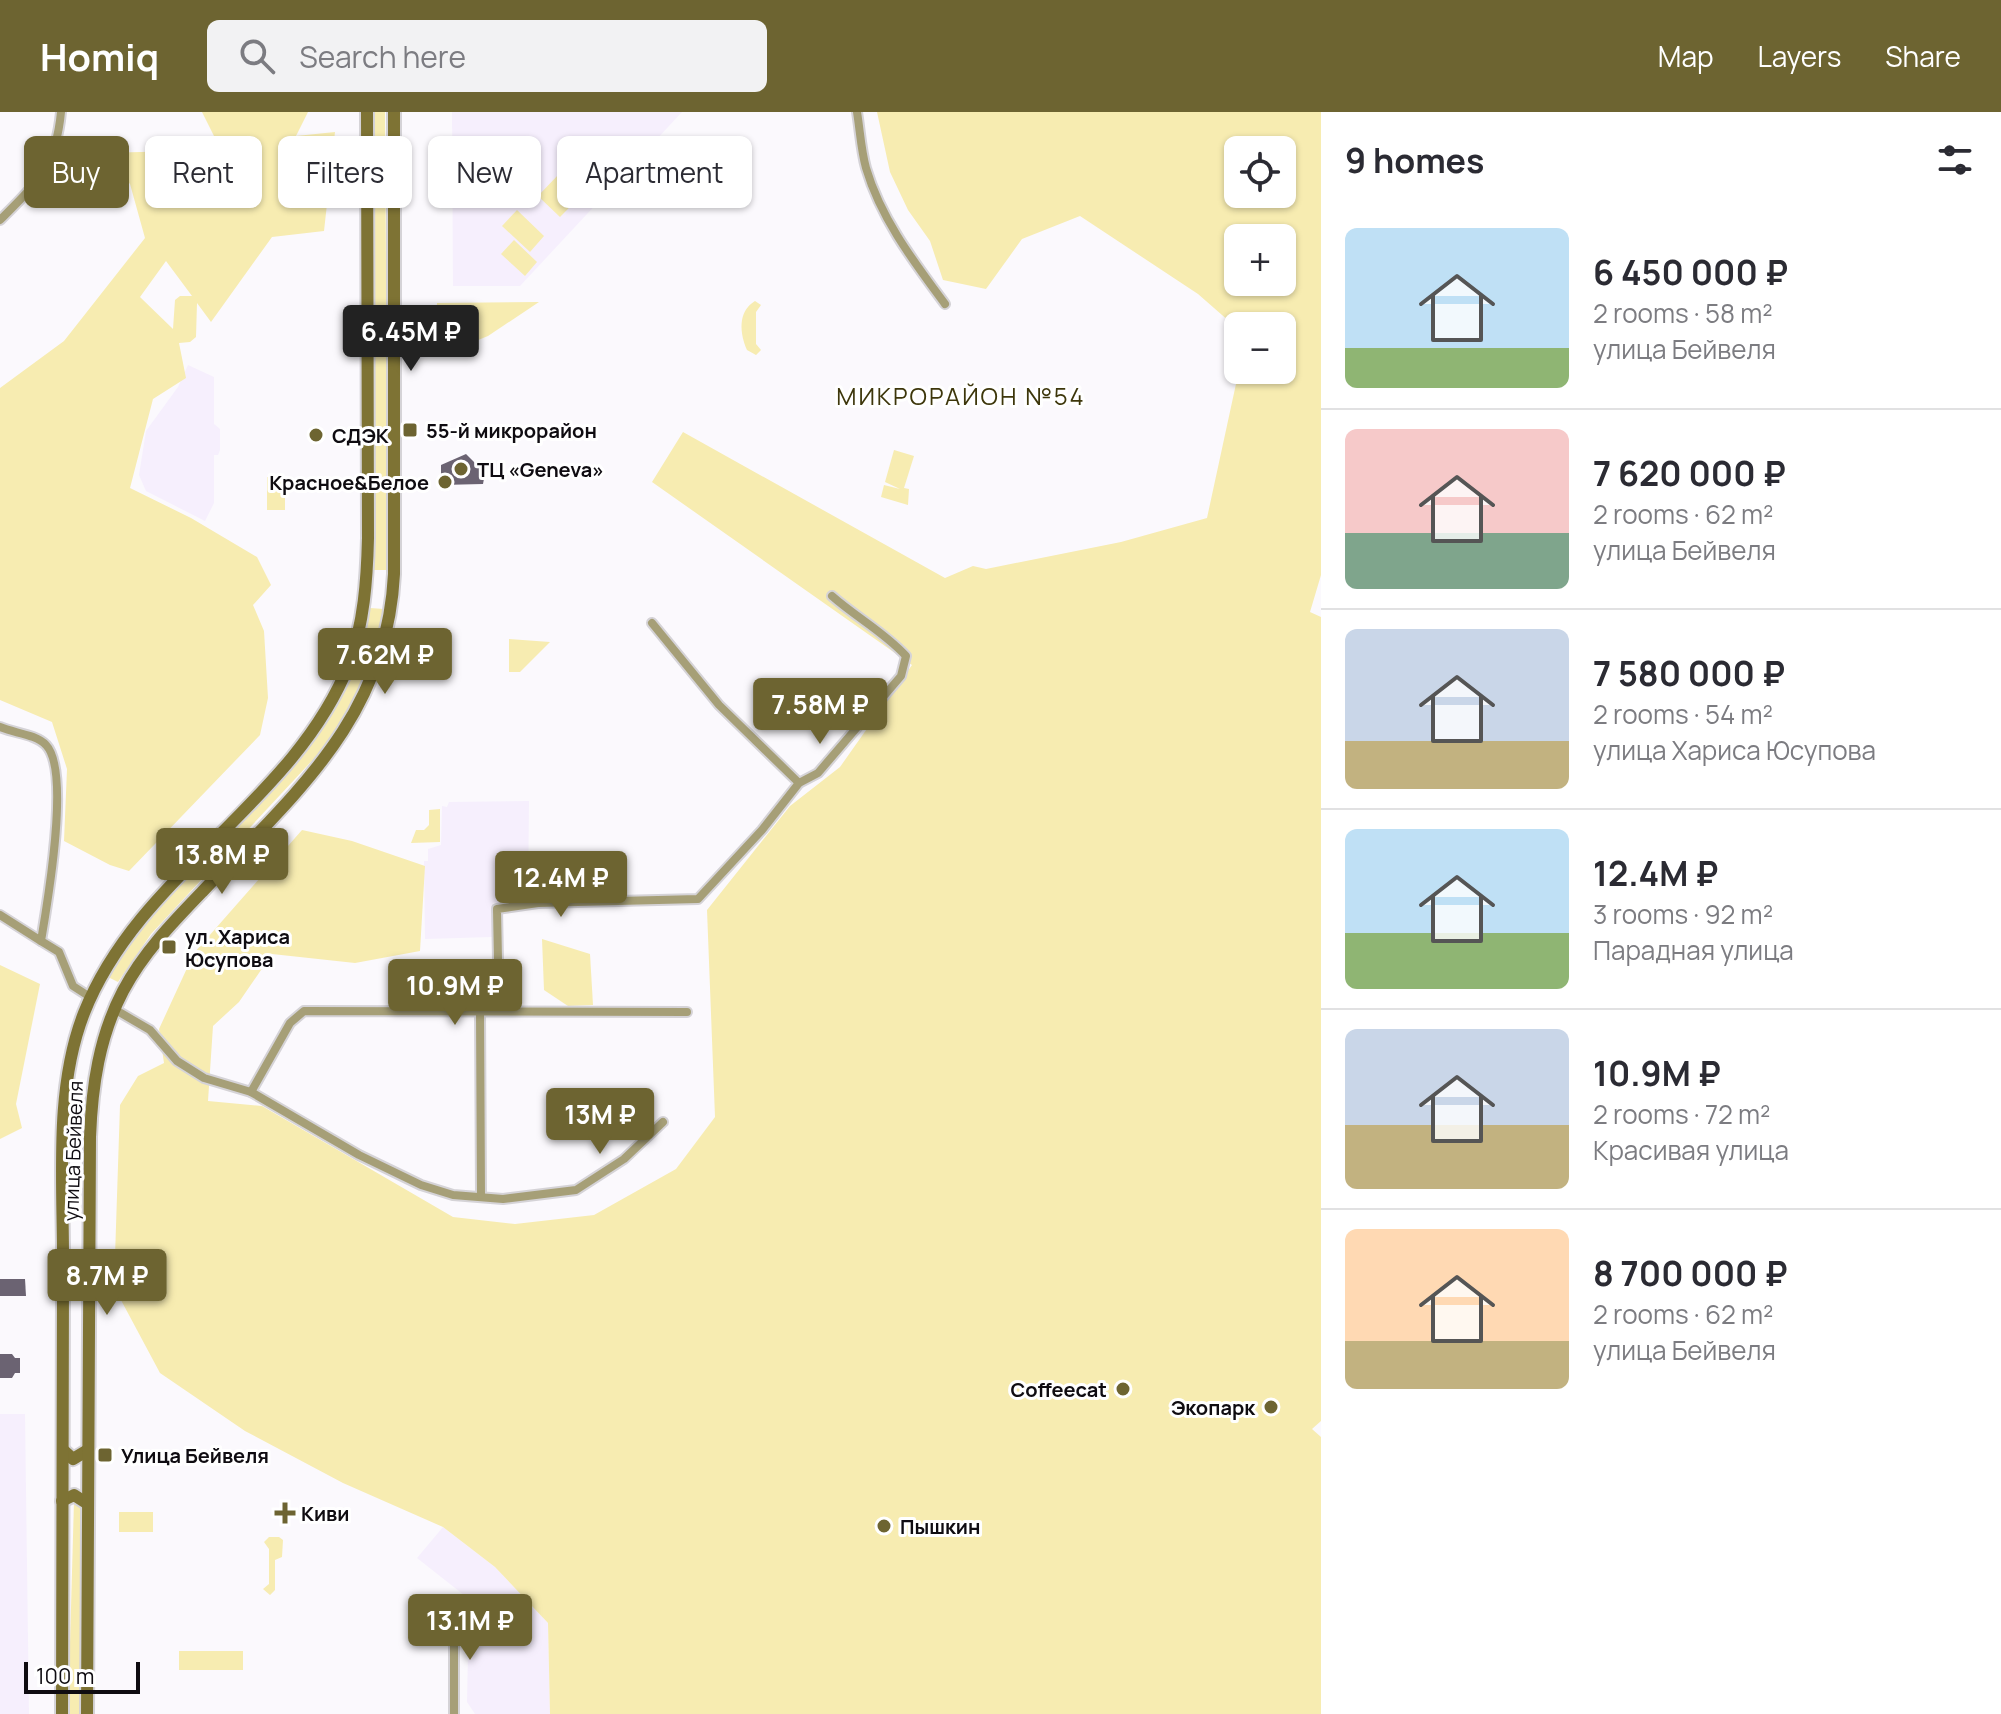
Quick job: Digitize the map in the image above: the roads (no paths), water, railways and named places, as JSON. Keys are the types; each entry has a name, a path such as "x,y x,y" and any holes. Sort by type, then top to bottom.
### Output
{"main road":[{"name":"улица Бейвеля","path":"62,1714 65,1116 74,1045 90,997 109,962 141,918 286,763 318,722 348,664 361,622 368,538 367,112"},
{"name":"улица Бейвеля","path":"87,1714 92,1094 104,1038 114,1009 133,972 168,927 276,814 346,730 375,673 390,618 393,591 394,112"},
{"path":"366,589 393,591"},
{"path":"90,997 114,1009"},
{"path":"63,1450 73,1459 88,1450"},
{"path":"62,1501 74,1495 88,1504"}],"street":[{"path":"0,220 45,172 57,144 61,112"},
{"path":"857,112 866,167 876,194 903,248 945,304"},
{"path":"499,1011 496,913 500,907 698,899 777,812 799,783 818,773 901,676 906,656 886,634 859,620 832,596"},
{"path":"652,623 719,705 799,783"},
{"path":"0,727 37,739 47,745 51,756 57,797 56,826 41,941"},
{"path":"0,915 59,952 73,986 90,997"},
{"path":"114,1009 150,1030 177,1061 204,1078 251,1092 359,1155 421,1185 453,1195 503,1199 576,1190 624,1159 663,1122"},
{"path":"251,1092 290,1023 304,1011 687,1012"},
{"path":"480,1011 481,1195"},
{"path":"454,1610 454,1714"}],"place":[{"name":"55-й микрорайон","path":"410,430"},
{"name":"СДЭК","path":"316,435"},
{"name":"ТЦ «Geneva»","path":"461,469"},
{"name":"Красное&Белое","path":"445,482"},
{"name":"ул. Хариса Юсупова","path":"169,947"},
{"name":"Coffeecat","path":"1123,1389"},
{"name":"Экопарк","path":"1271,1407"},
{"name":"Улица Бейвеля","path":"105,1455"},
{"name":"Киви","path":"285,1513"},
{"name":"Пышкин","path":"884,1526"}],"district":[{"name":"МИКРОРАЙОН №54","path":"961,395"}]}
